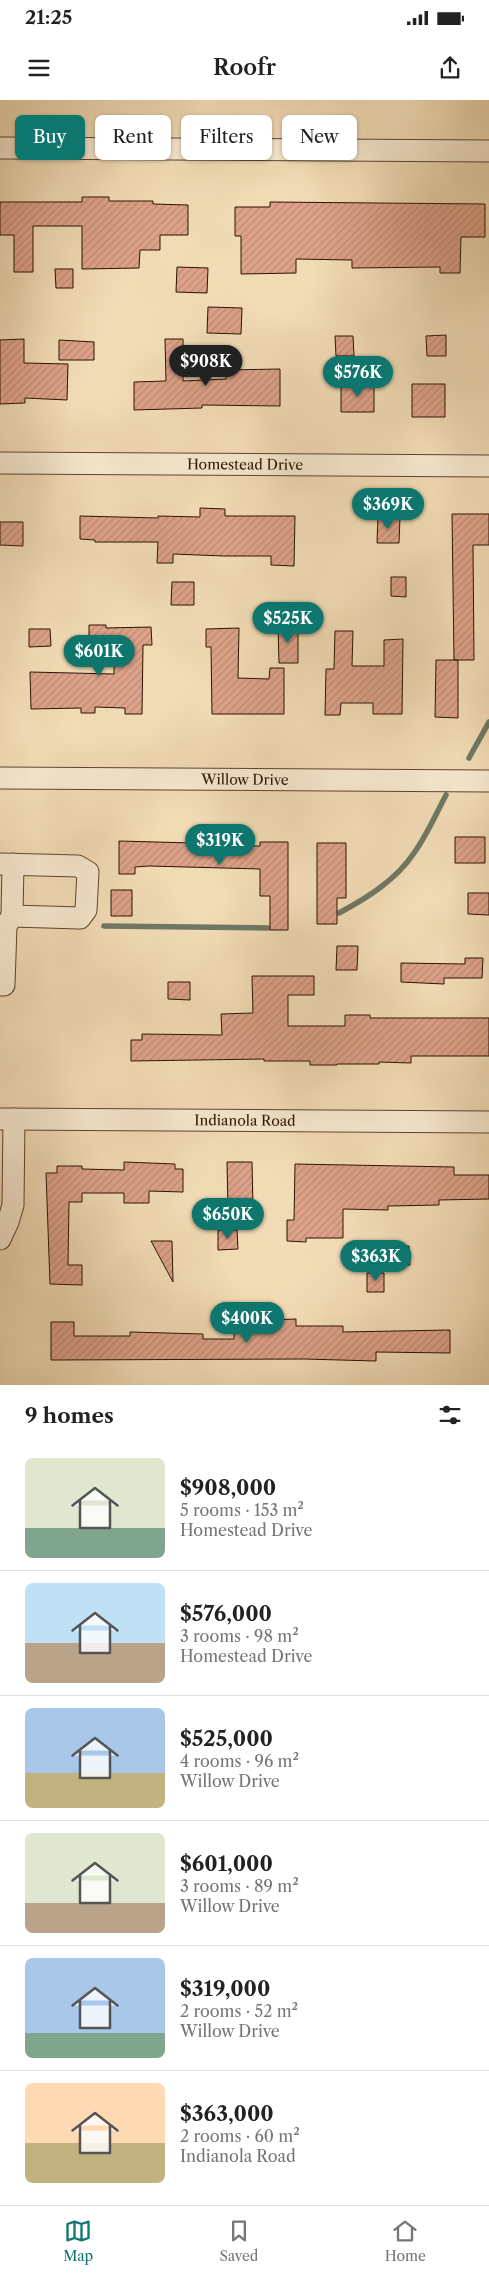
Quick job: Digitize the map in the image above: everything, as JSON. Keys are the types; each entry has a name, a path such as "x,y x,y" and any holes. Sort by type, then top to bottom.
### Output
{"street":[{"path":"0,148 489,151"},
{"name":"Homestead Drive","path":"0,463 489,466"},
{"name":"Willow Drive","path":"0,778 489,781"},
{"path":"0,985 4,985 6,926 12,916 6,864 78,866 88,872 86,910 80,918 12,916"},
{"path":"0,1239 13,1205 7,1167 7,1119"},
{"name":"Indianola Road","path":"7,1119 489,1122"}],"building":[{"path":"82,197 109,197 109,201 153,201 153,204 188,205 188,235 160,235 160,250 140,250 139,268 82,269 82,226 33,226 33,272 14,272 14,235 0,235 0,202 82,202"},
{"path":"270,202 485,204 485,237 461,237 460,273 440,273 440,267 352,268 352,260 296,259 296,273 241,274 241,236 235,236 235,207 270,207"},
{"path":"177,267 208,268 207,293 176,292"},
{"path":"55,269 73,269 73,288 56,288"},
{"path":"208,307 242,308 241,334 207,333"},
{"path":"446,335 446,356 427,356 426,336"},
{"path":"335,336 353,336 354,356 336,356"},
{"path":"24,339 24,363 68,364 67,400 25,398 25,403 0,404 0,340"},
{"path":"165,339 183,339 183,381 226,379 226,370 280,369 280,406 202,405 202,408 134,410 134,382 166,381"},
{"path":"59,340 94,342 94,360 59,360"},
{"path":"412,384 445,384 445,417 412,417"},
{"path":"341,385 374,385 374,412 341,412"},
{"path":"200,508 225,509 225,516 295,516 294,566 271,565 271,556 173,554 173,563 157,563 158,542 95,542 95,540 80,539 80,516 200,517"},
{"path":"452,514 489,514 489,545 473,545 474,660 454,660"},
{"path":"378,516 400,517 399,543 377,543"},
{"path":"0,522 23,522 23,546 0,545"},
{"path":"391,577 406,577 406,597 391,596"},
{"path":"172,582 194,582 194,605 171,605"},
{"path":"89,625 106,625 106,628 151,627 152,645 143,645 142,714 125,714 125,708 95,707 95,713 81,713 81,708 31,709 30,672 114,674 114,643 89,644"},
{"path":"278,626 298,626 298,663 279,663"},
{"path":"239,628 238,678 269,679 270,668 284,668 284,714 212,714 211,647 206,647 206,629"},
{"path":"29,629 50,629 51,646 29,647"},
{"path":"335,631 353,631 352,666 384,666 384,640 403,639 402,714 373,714 373,703 341,703 340,715 325,715 326,669 334,669"},
{"path":"436,660 458,660 458,718 435,717"},
{"path":"455,837 485,837 485,863 455,863"},
{"path":"119,841 192,843 192,846 260,846 260,842 288,842 288,930 270,930 270,896 260,896 260,869 149,866 135,867 135,874 119,874"},
{"path":"317,843 346,843 346,898 337,898 337,924 317,924"},
{"path":"111,890 132,890 132,916 111,916"},
{"path":"468,893 489,893 489,915 468,914"},
{"path":"337,946 358,946 357,970 336,970"},
{"path":"465,958 483,958 482,978 444,978 444,984 401,982 401,963 465,964"},
{"path":"252,976 314,976 314,995 288,995 288,1026 345,1026 345,1015 370,1015 370,1018 489,1018 489,1056 411,1056 411,1063 379,1062 379,1064 337,1065 310,1065 310,1061 264,1061 264,1059 131,1061 131,1040 142,1040 142,1034 222,1035 221,1014 253,1013"},
{"path":"168,982 190,982 190,1000 168,999"},
{"path":"124,1162 175,1164 175,1169 183,1169 183,1192 149,1191 149,1203 124,1203 124,1193 82,1193 82,1202 69,1202 68,1265 82,1265 82,1285 50,1284 46,1173 57,1173 57,1166 82,1166 82,1169 124,1170"},
{"path":"227,1162 252,1162 253,1207 228,1207"},
{"path":"295,1164 454,1167 454,1175 489,1175 489,1199 439,1200 439,1205 388,1206 388,1210 343,1209 343,1238 306,1238 306,1242 287,1241 287,1220 294,1220"},
{"path":"218,1230 237,1230 238,1249 218,1250"},
{"path":"151,1241 172,1241 173,1282"},
{"path":"409,1246 410,1265 390,1266 389,1247"},
{"path":"367,1273 384,1273 384,1292 367,1292"},
{"path":"296,1319 296,1326 343,1326 343,1332 450,1330 450,1353 376,1352 376,1361 304,1359 51,1360 51,1322 74,1322 74,1336 130,1336 130,1332 203,1334 203,1339 234,1339 234,1331 265,1330 265,1320"}],"waterway":[{"path":"469,758 489,722"},
{"path":"339,913 380,888 399,872 423,839 446,795"},
{"path":"104,926 268,928"}]}
